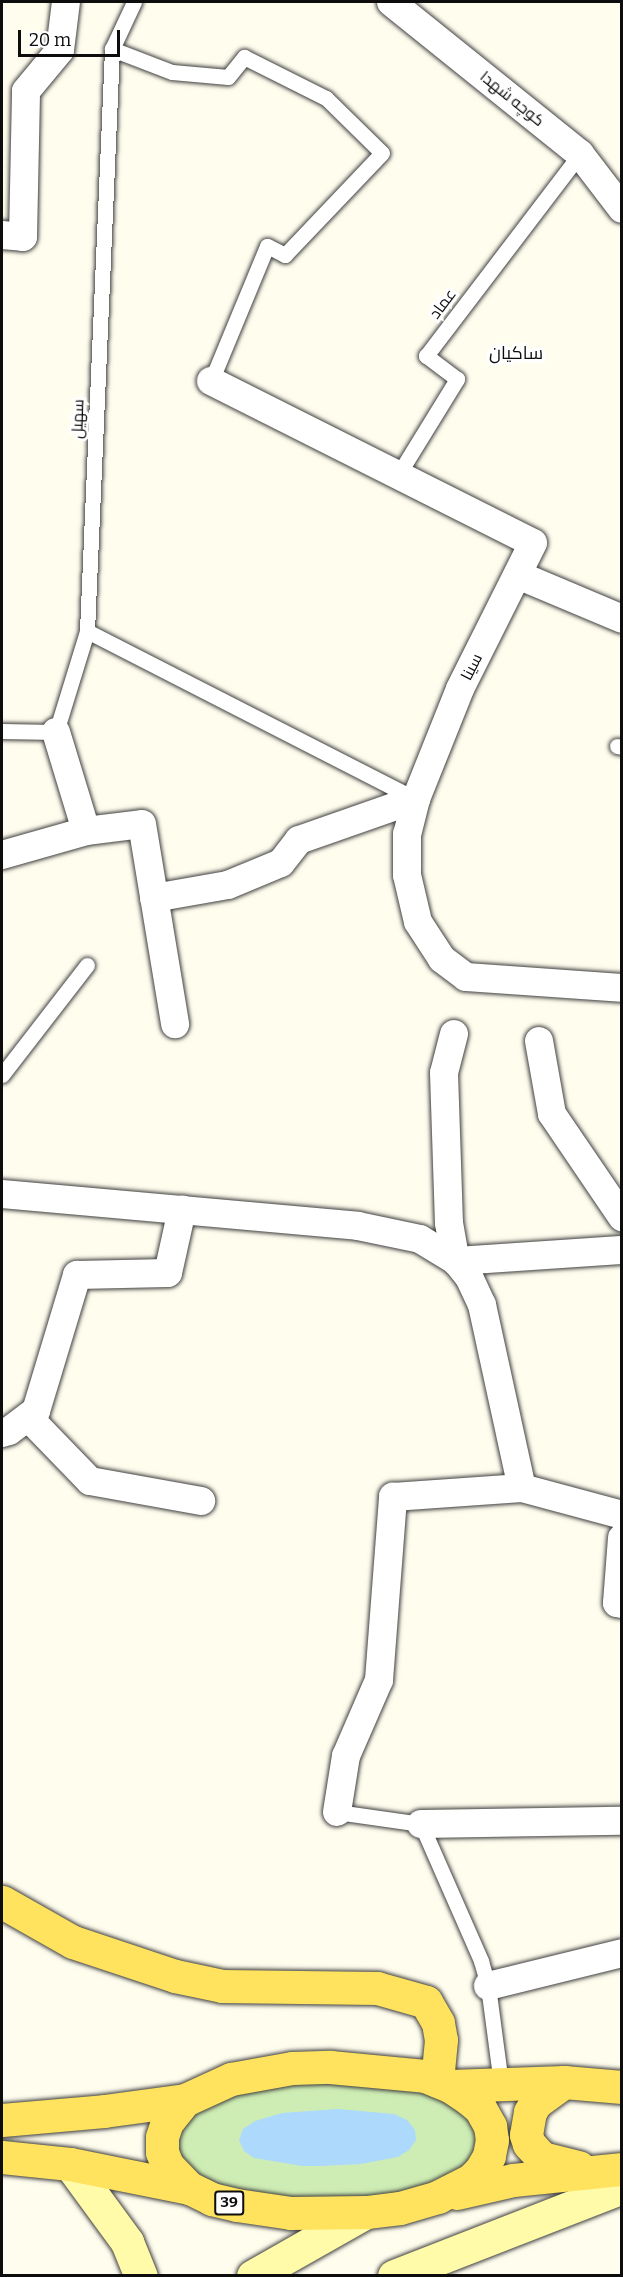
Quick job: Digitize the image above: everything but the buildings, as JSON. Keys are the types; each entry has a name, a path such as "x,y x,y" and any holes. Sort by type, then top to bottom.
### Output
{"main road":[{"path":"2,1902 73,1942 175,1976 222,1986 377,1988 426,2002 438,2023 444,2084"},
{"name":"39","path":"5,2120 104,2111 186,2100 231,2079 292,2068 364,2069 424,2076 444,2084 480,2108 490,2126 492,2140 489,2156 481,2170 471,2180 438,2197"},
{"path":"564,2082 542,2097 530,2112 526,2125 529,2144 542,2158 615,2175"},
{"name":"39","path":"444,2084 564,2082 621,2086"},
{"name":"39","path":"186,2100 167,2122 162,2137 162,2152 167,2165 189,2188"},
{"name":"39","path":"3,2157 70,2164 189,2188 212,2199 291,2213 366,2212 400,2208 513,2180 615,2175"},
{"path":"70,2164 127,2242 141,2276"},
{"path":"394,2276 615,2175"},
{"path":"253,2276 366,2212"}],"street":[{"path":"2,235 23,237 26,91 60,50 66,2"},
{"name":"کوچه شهدا","path":"391,2 580,154 621,209"},
{"name":"سینا","path":"211,381 533,543 460,689 416,799 407,834 407,875 418,922 442,959 466,977 621,988"},
{"path":"518,575 621,619"},
{"path":"56,732 86,831"},
{"path":"154,898 228,885 281,863 299,840 416,799"},
{"path":"2,855 86,831 142,824 175,1024"},
{"path":"454,1034 444,1073 449,1223 456,1261"},
{"path":"539,1041 552,1114 621,1217"},
{"path":"2,1194 357,1226 420,1239 456,1261 469,1277 482,1305 522,1488"},
{"path":"2,1433 9,1431 36,1411 46,1386 76,1275 168,1273 182,1210"},
{"path":"456,1261 621,1250"},
{"path":"28,1417 90,1481 201,1501"},
{"path":"337,1812 346,1756 379,1680 393,1497 522,1488 621,1515"},
{"path":"621,1538 617,1603 621,1604"},
{"path":"421,1824 621,1821"},
{"path":"488,1986 621,1953"}],"lane":[{"name":"سهیل","path":"56,732 87,631 112,49 134,2"},
{"path":"112,49 172,72 228,77 244,57 326,98 382,153 285,255 267,246 211,381"},
{"name":"عماد","path":"398,475 457,379 426,357 580,154"},
{"path":"87,631 416,799"},
{"path":"2,731 56,732"},
{"path":"2,1075 87,965"},
{"path":"337,1812 421,1824 481,1961 488,1986 501,2083"}],"green space":[{"path":"330,2077 440,2095 480,2129 473,2164 399,2198 292,2202 215,2189 176,2160 175,2127 214,2096"}],"water":[{"path":"338,2109 394,2114 407,2120 415,2130 416,2140 409,2150 398,2157 361,2164 302,2166 254,2158 244,2151 239,2140 243,2129 255,2121 282,2113"}],"district":[{"name":"ساکیان","path":"516,353"}]}
